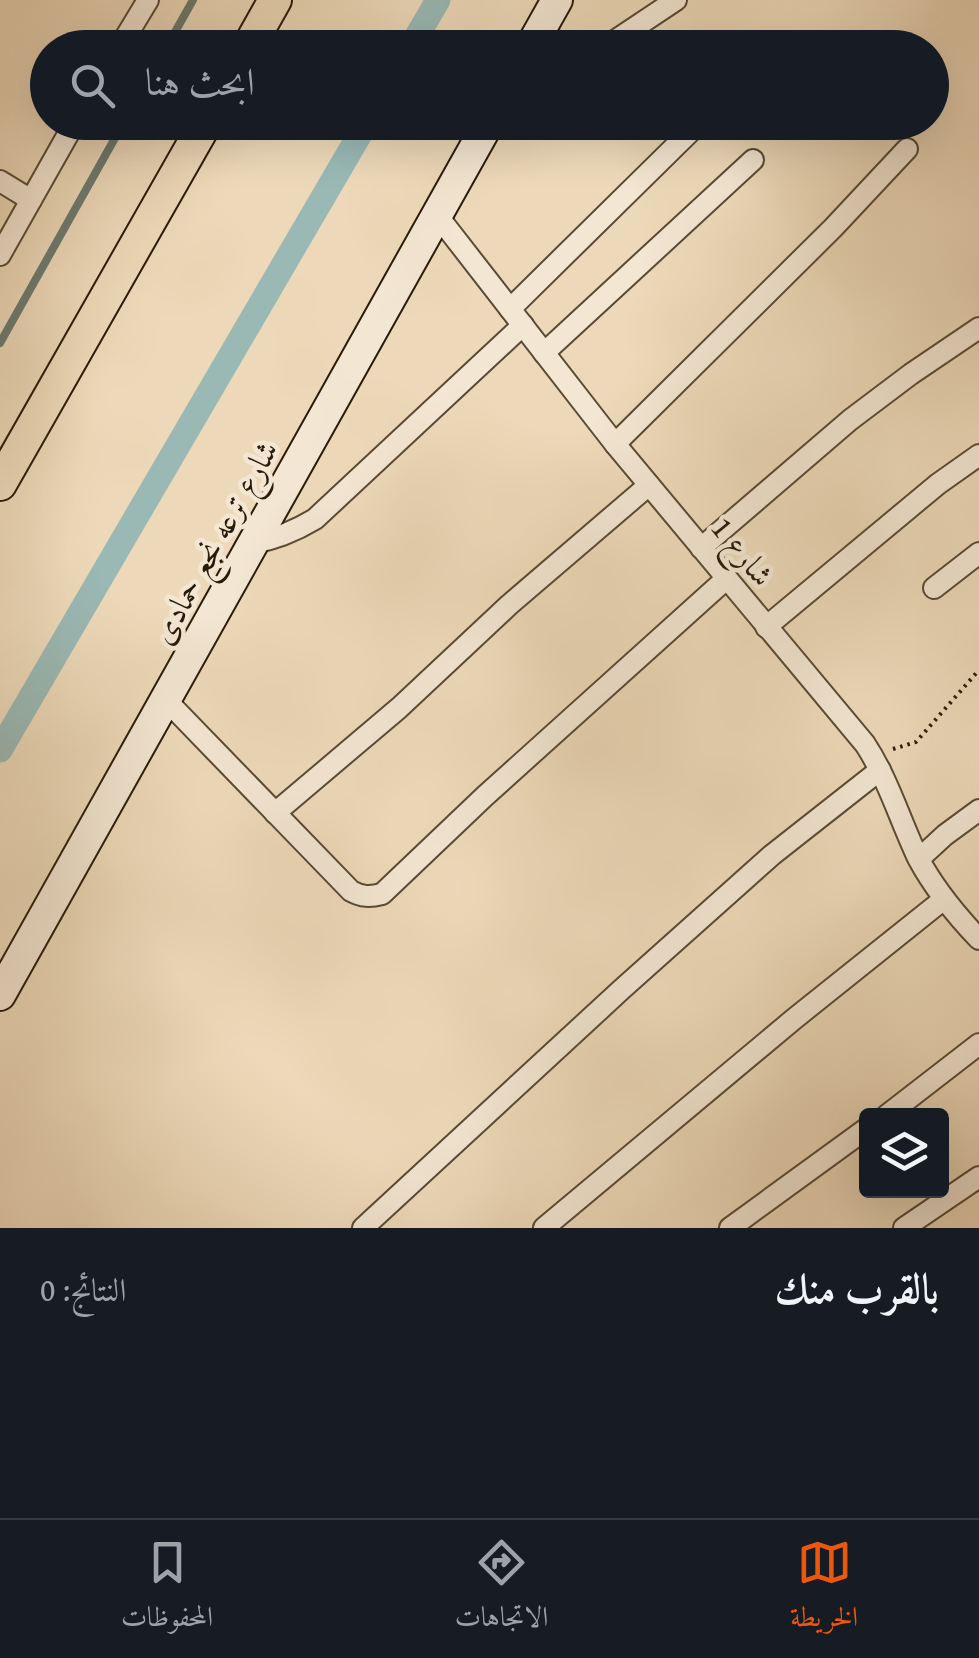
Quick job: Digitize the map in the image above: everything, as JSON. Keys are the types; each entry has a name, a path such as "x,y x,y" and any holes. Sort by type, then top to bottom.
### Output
{"main road":[{"path":"258,30 275,0"},
{"path":"0,484 196,140"}],"street":[{"path":"130,30 148,0"},
{"path":"540,30 557,0"},
{"path":"631,30 676,0"},
{"path":"0,255 66,140"},
{"name":"شارع ترعه نجع حمادى","path":"0,995 478,140"},
{"path":"254,543 286,535 315,519 517,317 683,140"},
{"path":"615,444 907,149"},
{"path":"544,353 753,160"},
{"path":"0,181 31,200"},
{"name":"شارع 1","path":"437,215 615,444 876,762 919,860 944,899 979,940"},
{"path":"702,548 850,420 979,328"},
{"path":"766,627 938,484 979,455"},
{"path":"275,812 399,708 508,604 650,485"},
{"path":"934,588 979,553"},
{"path":"166,700 350,892 362,897 382,894 726,578"},
{"path":"364,1228 876,762"},
{"path":"919,860 979,810"},
{"path":"544,1228 944,899"},
{"path":"896,1108 979,1044"},
{"path":"730,1228 859,1135"},
{"path":"904,1228 979,1177"}],"path":[{"path":"876,762 916,742 979,670"}],"waterway":[{"path":"176,30 193,0"},
{"path":"420,30 438,0"},
{"path":"0,343 114,140"},
{"path":"0,750 356,140"}]}
